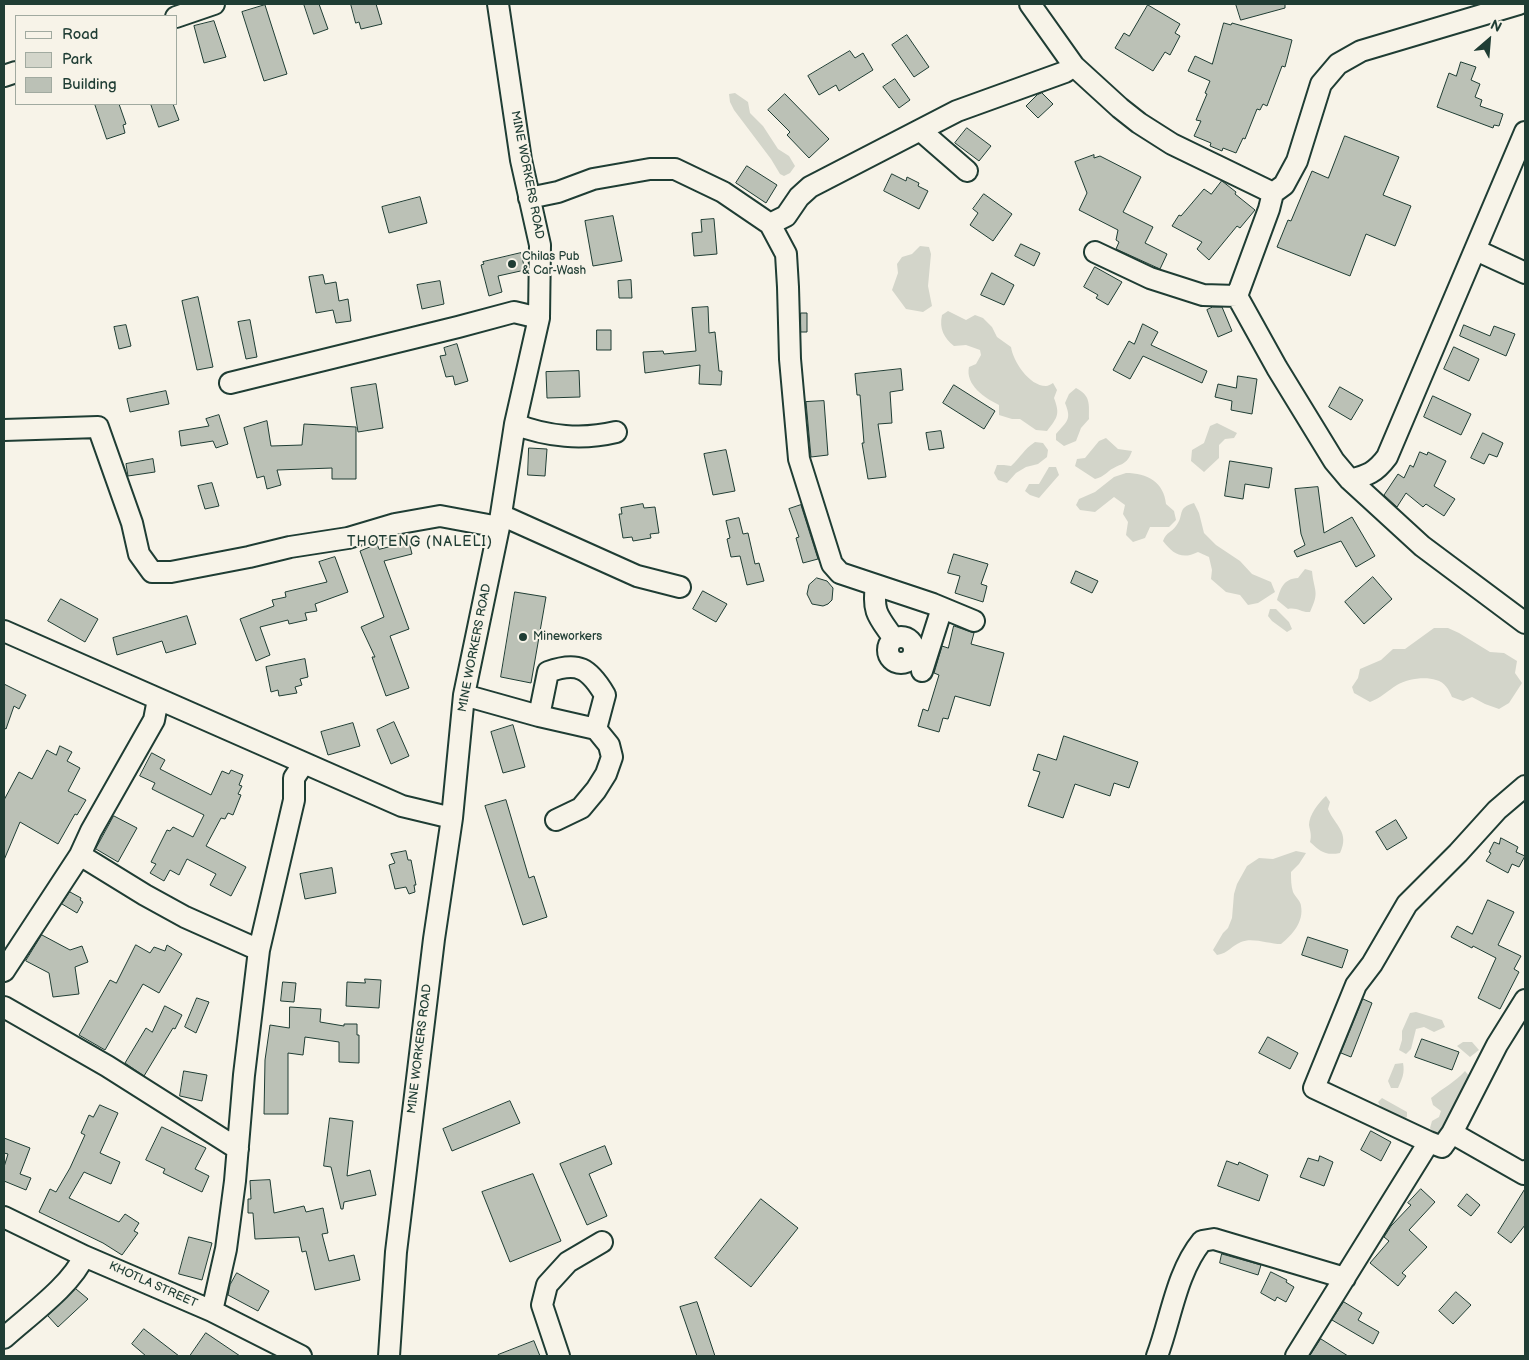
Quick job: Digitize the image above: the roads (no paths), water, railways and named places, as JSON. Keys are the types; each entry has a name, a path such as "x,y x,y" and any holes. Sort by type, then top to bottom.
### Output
{"street":[{"path":"178,16 214,4"},
{"name":"MINE WORKERS ROAD","path":"389,1356 397,1242 434,939 452,818 464,695 500,521 515,424 539,318 540,245 521,160 498,4"},
{"path":"1030,4 1074,66 1120,108 1172,144 1273,193"},
{"path":"1519,4 1360,51 1338,64 1321,84 1297,161 1284,185 1273,193 1237,296 1277,368 1334,461 1350,480 1422,546 1525,623"},
{"path":"770,224 786,216 799,197 810,187 965,107 1065,72 1074,66"},
{"path":"921,131 967,171"},
{"path":"1350,480 1368,475 1379,468 1387,457 1525,132"},
{"path":"529,198 558,192 593,179 650,169 675,169 722,192 770,224 786,254 790,359 799,459 832,564 840,573 974,621"},
{"path":"1476,250 1525,273"},
{"path":"1095,252 1150,278 1203,294 1237,296"},
{"path":"230,383 514,312 539,318"},
{"path":"515,424 529,430 563,436 594,437 616,432"},
{"path":"4,430 98,427 132,523 139,554 152,572 172,572 249,558 290,547 348,538 395,524 440,516 500,521 637,576 680,588"},
{"path":"876,586 874,601 876,610 894,639 888,646 888,652 893,660 904,663 910,661 920,663 942,608"},
{"path":"4,630 402,806 452,818"},
{"path":"539,716 548,672 565,666 581,668 595,678 605,694 596,729"},
{"path":"464,695 539,716 596,729 609,745 612,757 606,774 581,808 556,820"},
{"path":"4,971 80,856 91,831 154,720 158,699"},
{"path":"212,1311 226,1249 259,950 294,800 294,778 304,762"},
{"path":"1525,786 1497,810 1458,853 1407,904 1372,964 1356,985 1314,1088 1442,1147 1452,1133 1497,1045 1525,1000"},
{"path":"80,856 184,917 259,950"},
{"path":"4,1007 107,1066 238,1149"},
{"path":"1452,1133 1524,1174 1525,1171"},
{"path":"1296,1356 1428,1142"},
{"name":"KHOTLA STREET","path":"4,1218 84,1256 212,1311 300,1356"},
{"path":"1157,1356 1166,1333 1174,1301 1192,1254 1202,1241 1214,1239 1345,1278"},
{"path":"559,1356 542,1305 548,1285 568,1262 602,1242"},
{"path":"4,1338 79,1268 84,1256"}],"place":[{"name":"Chilas Pub & Car-Wash","path":"512,264"},
{"name":"Mineworkers","path":"523,637"}],"district":[{"name":"THOTENG (NALELI)","path":"420,542"}]}
